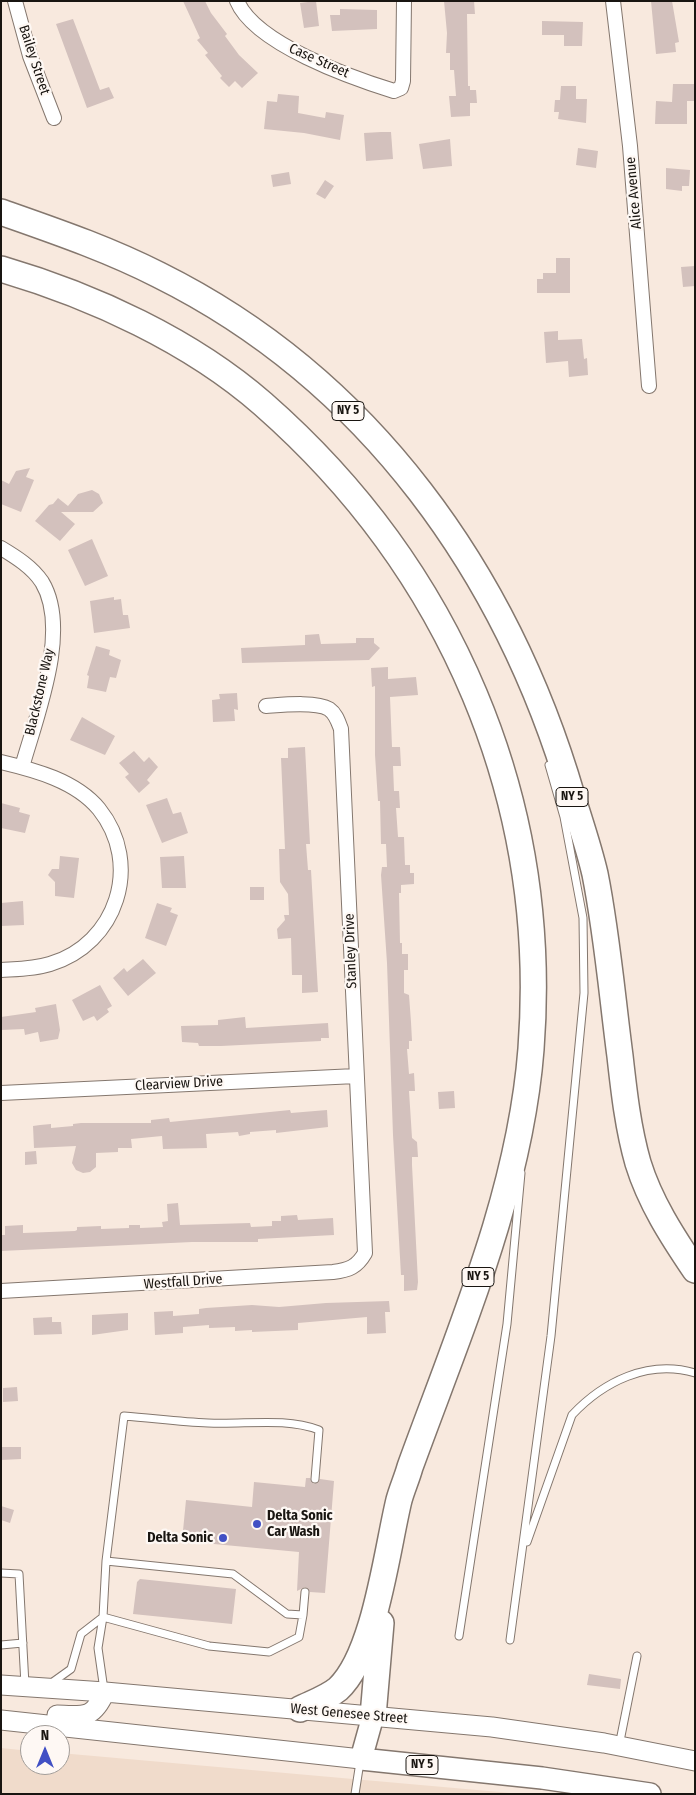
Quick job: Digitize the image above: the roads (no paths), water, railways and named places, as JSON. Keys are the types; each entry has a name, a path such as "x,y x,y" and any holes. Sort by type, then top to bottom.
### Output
{"highway":[{"name":"NY 5","path":"1,212 94,245 161,276 222,311 276,348 327,390 373,435 411,478 453,535 480,578 511,637 559,751 594,872 608,958 629,1128 639,1165 656,1210 695,1270"},
{"name":"NY 5","path":"1,269 47,283 115,311 155,331 262,403 332,470 379,527 418,582 453,643 487,722 516,818 527,895 533,970 531,1050 521,1129 503,1206 400,1497 384,1575 373,1716"},
{"path":"300,1709 336,1691 353,1672 363,1646 384,1575"}],"main road":[{"name":"West Genesee Street","path":"1,1685 25,1685 492,1727 619,1746 695,1760"},
{"path":"1,1715 86,1715 98,1708 105,1692"},
{"name":"NY 5","path":"373,1716 361,1759 542,1778 650,1794"},
{"path":"1,1720 361,1759"}],"street":[{"name":"Bailey Street","path":"15,1 30,56 54,118"},
{"name":"Case Street","path":"237,1 251,22 287,48 394,91 401,88 403,81 404,1"},
{"name":"Alice Avenue","path":"613,1 630,146 649,386"},
{"name":"Blackstone Way","path":"1,548 28,566 42,582 50,607 53,632 42,696 22,767"},
{"name":"Stanley Drive","path":"266,706 298,705 328,708 336,716 341,729 356,1076 365,1225 365,1253 360,1261"},
{"path":"1,762 22,767 68,785 98,808 113,830 122,861 120,886 109,919 98,936 82,948 52,964 36,968 1,970"},
{"name":"Clearview Drive","path":"1,1093 356,1076"},
{"name":"Westfall Drive","path":"1,1291 334,1272 348,1270 360,1261"}],"lane":[{"path":"511,637 531,704"},
{"path":"510,1640 551,1336 584,993 583,918 564,817 547,760"},
{"path":"523,1158 531,1050"},
{"path":"459,1636 507,1324 522,1168"},
{"path":"522,1556 572,1415 587,1399 607,1385 633,1374 658,1368 685,1370 695,1373"},
{"path":"105,1692 98,1648 103,1617 106,1561 124,1416 209,1423 284,1422 305,1425 319,1430 315,1479"},
{"path":"106,1561 233,1574 287,1614 303,1615"},
{"path":"1,1573 19,1574 25,1685"},
{"path":"103,1617 209,1646 269,1652 299,1637 305,1592"},
{"path":"46,1687 71,1669 80,1634 103,1617"},
{"path":"1,1645 23,1643"},
{"path":"619,1746 637,1656"},
{"path":"355,1794 361,1759"}],"place":[{"name":"Delta Sonic Car Wash","path":"257,1524"},
{"name":"Delta Sonic","path":"223,1538"}]}
